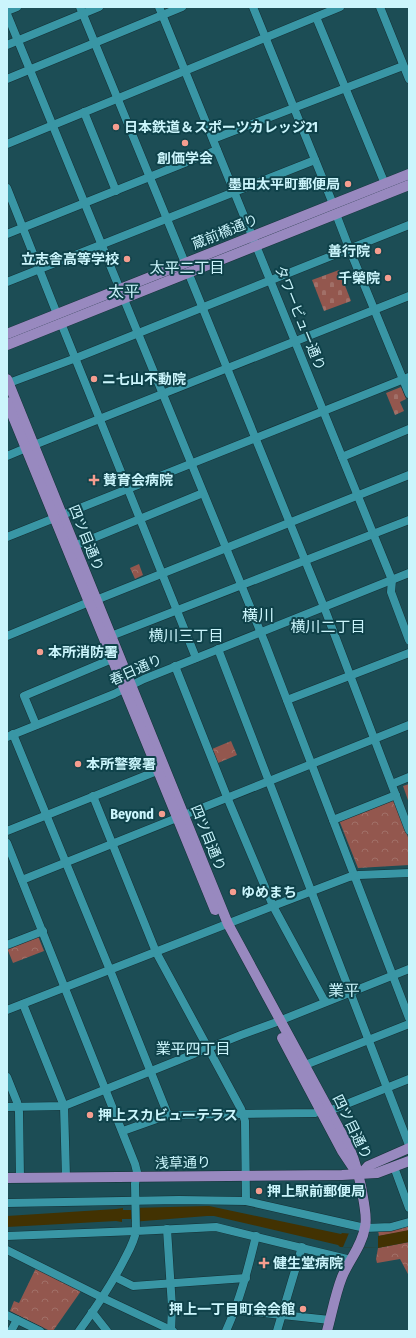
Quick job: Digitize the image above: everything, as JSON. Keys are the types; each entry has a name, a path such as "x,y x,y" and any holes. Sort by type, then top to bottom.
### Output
{"main road":[{"name":"蔵前橋通り","path":"335,209 385,184 409,174"},
{"name":"蔵前橋通り","path":"7,334 59,318 335,209 409,185"},
{"name":"蔵前橋通り","path":"7,345 59,318"},
{"name":"四ツ目通り","path":"8,381 30,447 58,517 92,601 111,636 127,687 157,771 180,816"},
{"name":"四ツ目通り","path":"7,402 30,447"},
{"name":"四ツ目通り","path":"58,517 74,546 112,660 127,687 224,925 325,1111"},
{"name":"四ツ目通り","path":"277,1022 305,1065 346,1158 360,1175"},
{"path":"327,1331 342,1277 365,1230 366,1217 360,1175 368,1166 409,1147"},
{"name":"浅草通り","path":"7,1178 360,1175 376,1173 409,1161"}],"street":[{"path":"17,7 7,13 260,632 409,1018"},
{"path":"7,45 82,10 99,7"},
{"name":"タワービュー通り","path":"160,7 392,580 391,592 409,640"},
{"path":"7,79 182,7"},
{"path":"253,7 350,249 406,378 409,394"},
{"path":"7,144 340,7"},
{"path":"380,7 409,80"},
{"path":"82,10 324,607 409,830"},
{"path":"316,17 385,184"},
{"path":"213,140 403,66"},
{"path":"84,112 116,190"},
{"path":"7,234 217,150"},
{"path":"7,282 314,160"},
{"path":"7,188 196,658"},
{"path":"8,381 76,358 138,334 409,225"},
{"path":"7,456 409,296"},
{"path":"7,537 406,378"},
{"path":"342,457 409,430"},
{"path":"8,634 409,475"},
{"path":"74,546 204,493"},
{"path":"111,636 409,520"},
{"name":"春日通り","path":"10,735 175,666 409,573"},
{"path":"218,649 409,1147"},
{"path":"287,700 409,653"},
{"path":"36,725 24,696 112,660"},
{"path":"175,666 227,798 273,906 325,1002"},
{"path":"22,880 409,725"},
{"path":"10,735 67,862 168,1115"},
{"path":"7,831 157,771"},
{"path":"392,784 409,777"},
{"path":"333,820 396,795"},
{"path":"93,796 156,952 243,1114 245,1121 247,1176 246,1202"},
{"path":"7,843 136,1164 136,1228 134,1241 115,1277 79,1331"},
{"path":"7,1010 311,891 355,876 409,872"},
{"path":"7,945 43,931"},
{"path":"7,1107 64,1106 409,969"},
{"path":"23,1004 64,1106 66,1177"},
{"path":"305,1065 409,1024"},
{"path":"7,1077 18,1107 20,1178"},
{"path":"123,1131 168,1115 315,1113 325,1111 409,1079"},
{"path":"394,1167 409,1208"},
{"path":"7,1203 135,1203 179,1200 246,1202 365,1230 391,1227 409,1222"},
{"path":"7,1236 136,1228 167,1229 216,1227 302,1247 353,1255"},
{"path":"7,1250 102,1298 172,1331 167,1229"},
{"path":"226,1331 236,1310 246,1278 256,1236"},
{"path":"277,1331 302,1247"},
{"path":"115,1277 133,1286 246,1278"},
{"path":"236,1310 330,1320"},
{"path":"92,1312 107,1331"},
{"path":"7,1315 40,1331"},
{"path":"11,1331 17,1320"}],"green space":[{"path":"339,270 351,301 324,311 312,280"},
{"path":"401,387 406,399 400,402 404,411 395,415 386,393"},
{"path":"139,564 143,575 135,579 130,568"},
{"path":"231,741 237,755 218,763 212,749"},
{"path":"409,784 409,803 403,786"},
{"path":"393,798 409,840 409,865 358,868 339,820"},
{"path":"38,936 44,951 13,963 7,948"},
{"path":"409,1224 409,1230 407,1231 379,1236 378,1230"},
{"path":"409,1242 409,1276 400,1259 377,1263 376,1259 378,1248"},
{"path":"36,1268 81,1291 53,1331 50,1331 10,1311 14,1301 19,1303"}],"shaded area":[{"path":"209,1206 341,1234 378,1236 409,1230 409,1242 378,1248 340,1247 338,1245 214,1216 131,1222 131,1219 122,1219 122,1222 116,1221 7,1227 7,1216 123,1208 123,1210 131,1210 131,1208"}],"pier":[{"path":"349,1233 378,1235 378,1248 343,1247"}],"place":[{"name":"日本鉄道＆スポーツカレッジ21","path":"116,127"},
{"name":"創価学会","path":"185,143"},
{"name":"墨田太平町郵便局","path":"348,184"},
{"name":"善行院","path":"378,251"},
{"name":"立志舎高等学校","path":"127,259"},
{"name":"千榮院","path":"388,278"},
{"name":"ニ七山不動院","path":"94,379"},
{"name":"賛育会病院","path":"94,480"},
{"name":"本所消防署","path":"40,652"},
{"name":"本所警察署","path":"78,764"},
{"name":"Beyond","path":"162,814"},
{"name":"ゆめまち","path":"233,892"},
{"name":"押上スカビューテラス","path":"90,1115"},
{"name":"押上駅前郵便局","path":"259,1191"},
{"name":"健生堂病院","path":"264,1263"},
{"name":"押上一丁目町会会館","path":"303,1309"}],"district":[{"name":"太平二丁目","path":"187,268"},
{"name":"太平","path":"124,291"},
{"name":"横川","path":"258,615"},
{"name":"横川二丁目","path":"328,627"},
{"name":"横川三丁目","path":"186,636"},
{"name":"業平","path":"344,990"},
{"name":"業平四丁目","path":"193,1049"}]}
